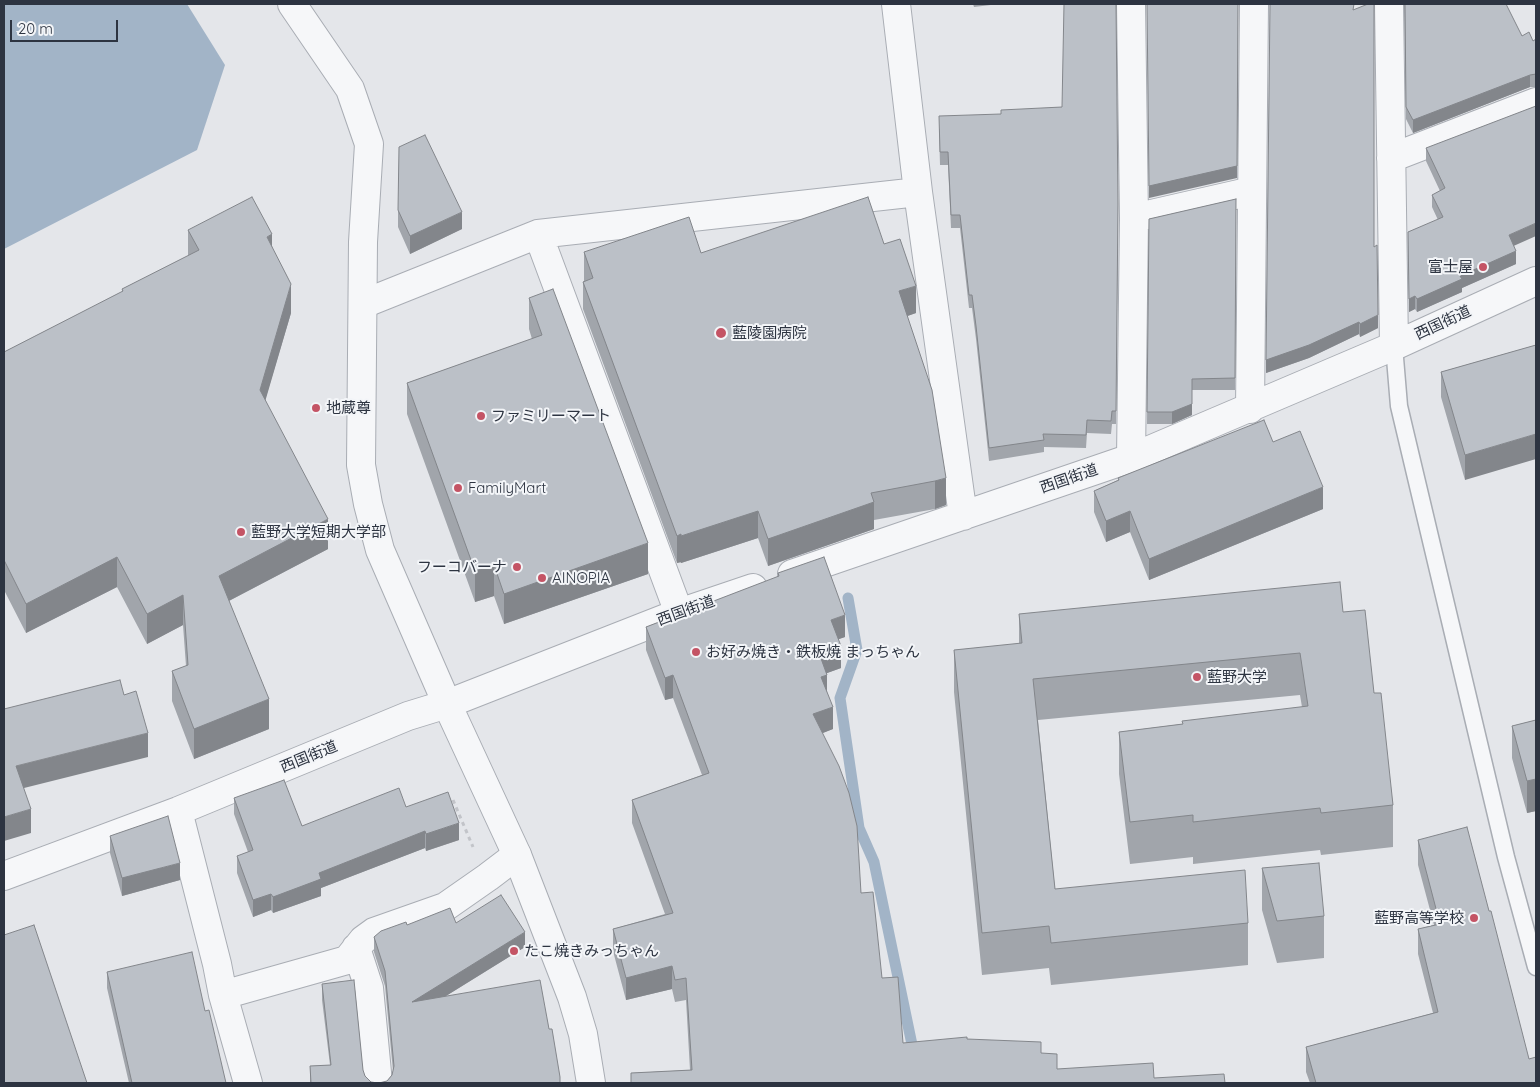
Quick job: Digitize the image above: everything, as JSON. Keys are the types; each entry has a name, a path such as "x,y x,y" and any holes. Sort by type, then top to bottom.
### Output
{"street":[{"path":"292,4 350,89 369,144 364,242 362,465 368,504 380,550 447,704 517,855 572,996 583,1034 591,1083"},
{"path":"896,4 918,192 963,516"},
{"path":"1131,4 1134,218 1131,458"},
{"path":"1250,409 1254,4"},
{"path":"1389,4 1394,346"},
{"path":"1391,158 1536,102"},
{"path":"1134,218 1252,191"},
{"path":"363,304 538,234 918,192"},
{"path":"538,234 679,613"},
{"name":"西国街道","path":"4,876 178,811 408,716 447,704 679,613 1131,458 1250,409 1536,281"},
{"path":"178,811 217,964 223,995 248,1083"},
{"path":"223,995 347,960 356,948 374,932 446,907 517,855"},
{"path":"356,948 369,988 378,1083"}],"lane":[{"path":"1394,346 1399,406 1504,848 1536,967"}],"water":[{"path":"4,4 187,4 225,65 197,150 4,249"}],"building":[{"path":"1064,4 1116,4 1118,205 1116,411 1112,411 1111,421 1087,420 1086,435 1043,434 1044,440 989,448 976,326 972,295 969,295 960,215 951,215 948,152 940,152 939,116 1001,114 1001,110 1062,107"},
{"path":"1147,4 1238,4 1237,166 1149,186"},
{"path":"1270,4 1354,4 1353,10 1368,4 1374,4 1374,247 1377,245 1378,315 1309,345 1266,360"},
{"path":"1405,4 1506,4 1522,36 1529,32 1533,41 1536,39 1536,74 1413,120 1406,107"},
{"path":"1536,106 1536,223 1509,235 1516,251 1460,276 1462,279 1417,299 1415,296 1409,299 1408,232 1443,217 1432,195 1445,188 1426,148"},
{"path":"425,135 462,212 410,236 398,210 399,147"},
{"path":"252,197 272,234 267,237 291,284 260,390 328,519 219,576 269,699 194,729 172,671 188,665 183,595 147,614 117,557 26,604 4,560 4,352 199,250 188,230"},
{"path":"868,197 884,244 900,239 916,286 899,291 932,390 946,478 871,493 874,502 768,539 758,511 677,536 583,282 593,278 584,252 689,217 701,253"},
{"path":"1236,199 1235,378 1192,379 1192,404 1172,412 1147,412 1149,219"},
{"path":"553,289 648,543 504,594 494,565 475,571 407,383 542,335 529,298"},
{"path":"1536,345 1536,434 1465,455 1441,372"},
{"path":"1264,420 1273,442 1300,431 1323,487 1149,559 1130,511 1106,521 1094,491 1119,480 1118,478"},
{"path":"824,557 845,615 831,620 841,646 819,653 827,675 821,677 833,707 813,714 839,766 849,793 857,826 861,893 873,892 882,978 898,977 903,1043 967,1037 967,1039 1041,1042 1041,1053 1057,1054 1057,1069 1153,1063 1154,1078 1224,1074 1225,1083 631,1083 631,1073 692,1070 686,978 675,980 672,966 626,978 613,929 673,913 632,800 709,773 673,675 665,678 646,627 779,576 778,573"},
{"path":"1340,582 1343,612 1365,610 1374,693 1381,693 1393,805 1321,813 1320,808 1193,822 1193,815 1130,822 1119,732 1183,724 1182,721 1308,706 1300,653 1033,679 1055,889 1245,870 1248,923 1051,943 1049,926 982,933 954,650 1022,643 1019,614"},
{"path":"120,680 124,695 136,691 148,733 16,766 31,809 4,817 4,709"},
{"path":"1536,720 1536,779 1527,781 1512,726"},
{"path":"284,780 302,826 399,788 406,807 448,792 459,823 426,834 425,831 319,873 321,879 273,897 271,894 253,900 237,856 253,850 234,798"},
{"path":"168,816 180,863 122,878 110,836"},
{"path":"1467,827 1529,1059 1536,1057 1536,1083 1316,1083 1306,1047 1438,1012 1418,929 1440,924 1418,840"},
{"path":"1319,863 1324,916 1277,921 1262,868"},
{"path":"501,895 525,932 412,1002 540,980 549,1029 552,1029 560,1083 379,1083 387,1081 392,1075 394,1066 385,971 374,937 381,931 406,922 407,925 450,908 456,923"},
{"path":"34,925 87,1083 4,1083 4,935"},
{"path":"192,952 205,1011 209,1010 226,1083 132,1083 107,972"},
{"path":"354,980 363,1070 365,1076 371,1082 378,1083 311,1083 310,1066 331,1065 322,984"}],"waterway":[{"path":"848,598 857,650 840,698 859,828 874,862 920,1083"}],"place":[{"name":"富士屋","path":"1483,267"},
{"name":"藍陵園病院","path":"721,333"},
{"name":"地蔵尊","path":"316,408"},
{"name":"ファミリーマート","path":"481,416"},
{"name":"FamilyMart","path":"458,488"},
{"name":"藍野大学短期大学部","path":"241,532"},
{"name":"フーコバーナ","path":"517,567"},
{"name":"AINOPIA","path":"542,578"},
{"name":"お好み焼き・鉄板焼 まっちゃん","path":"696,652"},
{"name":"藍野大学","path":"1197,677"},
{"name":"藍野高等学校","path":"1474,918"},
{"name":"たこ焼きみっちゃん","path":"514,951"}]}
